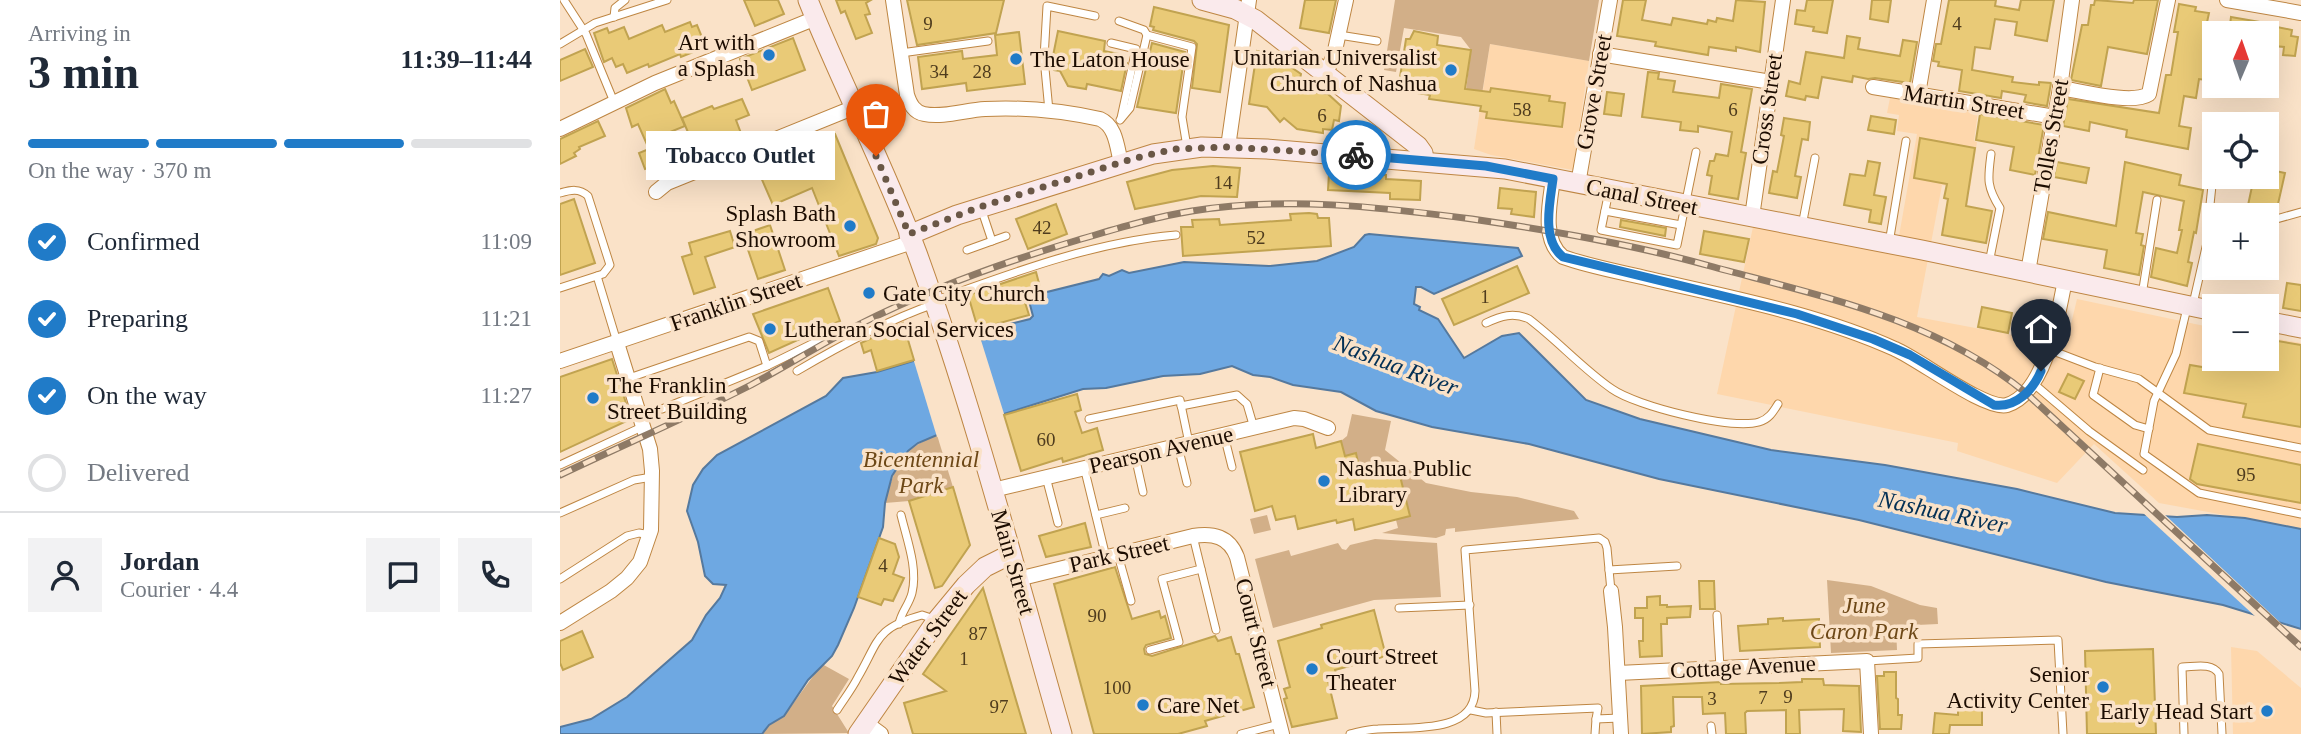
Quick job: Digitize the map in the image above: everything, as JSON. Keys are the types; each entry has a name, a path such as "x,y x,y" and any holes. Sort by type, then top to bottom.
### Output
{"street":[{"path":"893,0 909,101 914,109 923,114 991,109 1049,112 1100,119 1115,124 1121,163"},
{"path":"1202,0 1248,7 1418,146 1424,161"},
{"path":"1326,73 1334,55 1346,0"},
{"name":"Grove Street","path":"1578,184 1609,0"},
{"name":"Cross Street","path":"1752,217 1783,0"},
{"path":"1918,94 1934,0"},
{"name":"Tolles Street","path":"2028,272 2073,0"},
{"path":"2060,88 2127,99 2143,98 2149,94 2168,0"},
{"path":"2227,0 2301,13"},
{"path":"1228,147 1248,7"},
{"path":"560,129 812,9"},
{"name":"Main Street","path":"812,9 911,238 934,303 993,490 1062,734"},
{"path":"1600,54 1771,82"},
{"name":"Martin Street","path":"1873,88 2055,117"},
{"path":"656,192 667,183 855,107"},
{"name":"Canal Street","path":"911,238 980,207 1121,163 1160,152 1228,147 1486,166 1889,244 2202,308"},
{"path":"1553,179 1549,230 1556,250 1563,257 1797,314 1873,339 1910,355 1994,405 2012,403 2034,384 2048,349 2065,280"},
{"name":"Franklin Street","path":"560,362 911,238"},
{"path":"2279,324 2301,328"},
{"path":"560,622 623,582 640,562 649,535 651,453 617,343"},
{"name":"Pearson Avenue","path":"993,490 1300,418 1328,428"},
{"name":"Park Street","path":"1018,579 1193,536 1221,537"},
{"name":"Court Street","path":"1221,537 1232,546 1237,557 1281,729"},
{"name":"Water Street","path":"868,730 937,620 981,569 1011,554"},
{"path":"1611,591 1621,734"},
{"path":"1867,661 1871,734"},
{"name":"Cottage Avenue","path":"1618,673 1867,661"}],"lane":[{"path":"564,0 583,29 614,102"},
{"path":"614,17 615,8 625,0"},
{"path":"560,44 583,29 667,0"},
{"path":"1049,112 1044,58 1047,5 1096,16"},
{"path":"1119,21 1144,30 1147,35 1192,47 1182,117 1187,148"},
{"path":"1115,124 1130,108 1147,35"},
{"path":"1339,36 1377,41"},
{"path":"901,53 988,41"},
{"path":"1111,43 1136,49 1115,124"},
{"path":"1889,244 1906,141"},
{"path":"1609,190 1601,230 1677,245 1696,152"},
{"path":"1989,264 2000,208 1990,192 1988,182 1992,154"},
{"path":"1802,227 1815,158"},
{"path":"560,194 573,189 588,196 610,265 603,274 560,288"},
{"path":"2142,296 2157,200"},
{"path":"980,207 992,241"},
{"path":"1605,211 1681,225"},
{"path":"2279,218 2301,212"},
{"path":"967,250 1006,236"},
{"path":"797,371 839,346 934,303 1108,245 1135,239 1176,236"},
{"path":"2202,265 2176,354 2167,378 2158,392 2144,454 2196,492 2301,514"},
{"path":"597,276 617,343"},
{"path":"1486,323 1510,314 1529,319 1612,389 1637,401 1681,414 1733,423 1758,422 1772,413 1778,404"},
{"path":"629,379 749,337 759,341 767,366"},
{"path":"662,410 767,366 824,338"},
{"path":"2048,349 2100,368 2133,376 2209,430 2301,448"},
{"path":"2100,368 2093,395 2135,425 2149,429"},
{"path":"2034,384 2089,431 2143,470"},
{"path":"1181,406 1229,395 1237,396 1247,404 1254,428"},
{"path":"1089,419 1180,400 1187,483"},
{"path":"560,465 644,425"},
{"path":"1224,435 1232,467"},
{"path":"1135,456 1143,492"},
{"path":"1084,467 1096,515 1131,601"},
{"path":"1046,476 1058,523"},
{"path":"560,513 634,480 652,477"},
{"path":"1096,515 1125,508"},
{"path":"899,624 911,596 914,575 901,515"},
{"path":"560,579 627,536 639,533 649,535"},
{"path":"1193,536 1216,630"},
{"path":"1350,734 1376,729 1448,725 1459,721 1471,710 1475,691 1465,550 1596,537 1602,539 1606,545 1611,591"},
{"path":"1609,570 1677,566"},
{"path":"1150,650 1179,642 1163,579 1201,569"},
{"path":"1399,608 1470,605"},
{"path":"837,710 859,677 877,639 884,632 922,615 937,620"},
{"path":"1717,615 1720,667"},
{"path":"1867,661 1918,658 1918,645 2058,640 2063,734"},
{"path":"2184,734 2182,667 2215,668 2219,674 2222,734"},
{"path":"1471,710 1483,713 1598,708 1595,734"},
{"path":"1496,712 1497,734"},
{"path":"1596,719 1620,718"},
{"path":"1241,734 1281,729"}],"shaded area":[{"path":"1490,44 1589,61 1573,170 1491,155 1474,149"},
{"path":"1890,98 1978,112 1970,190 1942,185 1917,317 2066,345 2077,299 2202,325 2202,371 2279,371 2279,339 2301,343 2301,529 2159,503 2094,444 2057,483 1957,451 1958,443 1717,394 1753,227 1896,253 1917,134 1897,131 1899,115 1887,113"},
{"name":"Early Head Start","path":"2231,647 2257,651 2301,688 2301,734 2233,734"}],"green space":[{"path":"1395,0 1599,0 1589,61 1490,44 1482,94 1466,91 1471,50 1461,37 1404,28 1396,72 1384,70"},
{"path":"1352,414 1391,421 1385,450 1426,483 1517,497 1574,511 1579,519 1455,532 1455,528 1446,529 1445,535 1436,538 1382,533 1398,528 1396,520 1410,516 1399,472 1381,477 1377,462 1359,467 1356,453 1345,456 1341,441 1347,436"},
{"name":"Bicentennial Park","path":"937,435 953,487 909,501 885,503 901,461 915,446"},
{"path":"1267,515 1271,530 1254,534 1250,519"},
{"path":"1375,539 1437,543 1441,597 1374,600 1273,628 1255,559 1289,550 1291,556 1338,543 1346,550 1350,545"},
{"name":"June Caron Park","path":"1827,580 1871,586 1920,605 1937,608 1938,624 1896,626 1897,650 1831,653"},
{"path":"822,664 849,679 832,706 849,733 762,734 769,725 784,716"}],"water":[{"name":"Nashua River","path":"1369,234 1518,248 1522,256 1434,294 1416,287 1414,304 1420,307 1419,310 1438,319 1464,358 1502,336 1519,333 1586,400 1640,419 1771,450 1885,465 2017,489 2115,513 2245,518 2301,529 2301,629 2223,605 2106,582 1859,520 1659,479 1529,444 1432,427 1376,411 1341,392 1293,385 1270,377 1253,375 1232,366 1200,374 1163,376 1106,388 1083,389 918,443 908,451 892,476 885,503 883,527 838,645 832,656 808,680 784,716 769,725 762,734 560,734 560,727 591,719 627,697 692,640 706,615 720,598 726,585 713,584 705,576 698,542 687,511 693,485 703,469 717,455 826,396 843,378 877,372 982,340 1002,326 1030,319 1033,316 1029,301 1035,295 1099,279 1103,274 1109,276 1122,270 1129,273 1184,262 1269,266 1317,261 1354,247"}],"pier":[{"path":"980,337 1005,417 937,437 913,358"},
{"path":"2142,512 2163,513 2286,628 2258,619"}],"building":[{"path":"744,0 778,0 784,14 755,26"},
{"path":"836,0 871,0 866,3 870,14 865,15 872,33 856,39 845,11 841,13"},
{"path":"907,0 1004,0 996,33 917,45"},
{"path":"1305,0 1336,0 1329,33 1300,28"},
{"path":"1623,0 1646,0 1642,20 1671,25 1673,18 1707,24 1708,20 1716,22 1717,18 1733,21 1736,0 1765,2 1760,52 1736,47 1736,51 1709,47 1708,55 1617,36"},
{"path":"1807,0 1833,0 1827,33 1813,31 1814,27 1795,24 1797,10 1805,11"},
{"path":"1872,0 1891,0 1888,22 1870,19"},
{"path":"1949,0 1996,0 1995,6 2019,10 2021,0 2054,0 2047,41 2015,35 2017,22 1995,19 1990,49 1975,47 1972,70 2013,77 2012,82 2039,85 2039,82 2051,83 2047,106 2024,102 2026,95 2002,91 2001,98 1959,91 1962,70 1938,66 1939,62 1933,61 1936,44 1941,44"},
{"path":"2095,0 2133,3 2134,0 2158,0 2147,54 2108,47 2101,86 2071,80 2082,25 2088,25 2091,5 2094,5"},
{"path":"2179,4 2196,7 2195,11 2209,13 2207,21 2202,21 2202,79 2199,79 2196,98 2184,96 2179,126 2191,128 2188,149 2126,137 2127,130 2090,122 2089,131 2063,126 2068,99 2159,113 2166,75 2171,75 2178,32 2174,32"},
{"path":"1154,7 1229,25 1220,92 1192,88 1197,44 1153,30 1154,27 1150,26"},
{"path":"2231,17 2254,21 2230,21"},
{"path":"690,22 692,27 697,25 706,47 627,73 623,64 616,67 612,58 604,62 594,33 607,28 609,33 624,27 629,39 662,25 665,32"},
{"path":"2279,27 2292,30 2291,36 2298,37 2295,56 2283,55 2284,47 2279,46"},
{"path":"1058,31 1105,41 1104,51 1124,55 1123,62 1127,63 1121,91 1087,84 1086,89 1068,86 1060,71 1051,66"},
{"path":"1414,31 1438,36 1437,45 1471,50 1465,89 1490,92 1491,88 1550,96 1549,101 1565,103 1562,127 1486,118 1487,112 1480,111 1481,106 1429,99 1430,95 1398,90 1406,39 1410,39"},
{"path":"1019,32 1025,84 967,91 966,83 922,89 918,57 962,51 963,59 997,55 995,35"},
{"path":"1847,36 1860,38 1858,49 1900,56 1903,40 1917,42 1910,83 1853,76 1852,82 1822,77 1818,98 1806,96 1805,100 1786,96 1789,81 1800,84 1806,52 1844,58"},
{"path":"793,38 805,70 752,90 740,59"},
{"path":"1152,43 1185,52 1176,113 1137,107"},
{"path":"585,49 593,67 560,81 560,60"},
{"path":"1257,51 1282,55 1282,61 1301,74 1300,79 1313,84 1311,92 1328,94 1341,106 1339,121 1334,120 1332,130 1323,129 1323,133 1297,129 1284,118 1280,122 1267,107 1249,104"},
{"path":"1648,72 1659,73 1658,79 1675,81 1673,92 1719,98 1721,84 1752,89 1741,152 1746,153 1738,199 1709,194 1712,176 1707,175 1710,161 1714,161 1716,154 1728,156 1732,132 1698,126 1698,132 1680,130 1681,122 1642,117"},
{"path":"665,89 671,103 674,101 685,126 665,134 675,159 671,160 673,165 656,171 654,166 645,169 639,153 649,149 638,124 632,127 626,108"},
{"path":"1607,92 1624,94 1621,116 1604,114"},
{"path":"742,99 749,115 736,120 742,136 697,154 682,118 712,106 714,109"},
{"path":"1980,114 2044,125 2035,175 2010,170 2014,147 1976,140"},
{"path":"1871,116 1896,120 1894,134 1868,130"},
{"path":"1784,118 1810,122 1808,140 1802,139 1795,176 1801,177 1797,198 1769,193 1773,171 1777,172 1784,136 1781,135"},
{"path":"598,121 605,136 579,147 574,153 576,156 560,164 560,139"},
{"path":"835,134 878,238 876,244 839,256 812,188 773,205 756,166"},
{"path":"1920,138 1975,148 1966,206 1992,211 1986,243 1942,235 1948,199 1944,198 1947,184 1914,178"},
{"path":"1868,161 1880,163 1874,195 1886,197 1881,224 1869,222 1871,210 1844,205 1850,174 1865,176"},
{"path":"2057,162 2089,168 2086,183 2054,177"},
{"path":"2125,162 2181,175 2179,185 2203,190 2188,262 2192,263 2187,286 2151,277 2156,248 2177,253 2184,201 2143,192 2136,233 2143,234 2141,245 2144,246 2139,275 2104,268 2107,250 2043,239 2048,212 2116,226"},
{"path":"1213,166 1240,168 1237,197 1201,196 1135,209 1127,182 1172,170"},
{"path":"2279,172 2285,173 2278,203 2248,203 2251,189 2279,189"},
{"path":"1329,173 1386,175 1386,179 1421,181 1420,200 1390,199 1390,193 1328,190"},
{"path":"1500,188 1536,192 1534,217 1511,214 1512,209 1498,208"},
{"path":"574,199 595,263 560,275 560,204"},
{"path":"1056,204 1067,234 1028,249 1016,219"},
{"path":"1290,214 1317,214 1318,218 1329,218 1331,246 1183,256 1181,227 1193,227 1192,220 1219,219 1220,225 1291,220"},
{"path":"1621,220 1666,228 1665,236 1620,227"},
{"path":"770,225 785,270 758,279 745,241 755,238 753,231"},
{"path":"730,231 735,247 705,257 715,287 694,294 682,257 692,254 689,243"},
{"path":"1704,231 1749,239 1744,262 1700,254"},
{"path":"1517,266 1529,293 1454,325 1442,299"},
{"path":"1036,272 1040,287 1022,293 1029,315 978,329 968,295"},
{"path":"2287,283 2301,285 2301,311 2283,308"},
{"path":"828,288 840,321 769,353 753,314"},
{"path":"1982,307 2012,313 2008,333 1978,327"},
{"path":"903,323 914,360 877,371 871,350 864,353 861,343"},
{"path":"2279,341 2301,345 2301,427 2243,417 2246,404 2184,393 2190,365 2202,367 2202,371 2279,371"},
{"name":"The Franklin Street Building","path":"612,359 631,419 560,452 560,377"},
{"path":"2068,374 2084,381 2075,399 2059,392"},
{"path":"1077,394 1081,410 1075,412 1082,433 1097,428 1103,450 1063,462 1062,458 1021,471 1004,415"},
{"name":"Nashua Public Library","path":"1313,434 1316,448 1341,441 1345,456 1356,453 1359,467 1377,462 1381,477 1399,472 1410,516 1355,530 1353,519 1298,529 1295,516 1276,520 1272,506 1255,511 1240,452"},
{"path":"2198,444 2301,465 2301,503 2197,484 2190,479"},
{"path":"953,487 970,545 942,586 935,588 909,501"},
{"path":"1085,523 1091,547 1046,557 1039,536"},
{"path":"879,538 895,544 899,557 893,574 904,578 893,601 884,599 881,605 858,597"},
{"path":"1115,567 1132,619 1159,611 1161,618 1165,616 1171,638 1146,645 1145,654 1152,656 1215,636 1218,641 1231,637 1236,654 1239,654 1254,707 1205,721 1207,726 1178,734 1094,734 1054,584"},
{"path":"1699,581 1714,581 1715,609 1700,609"},
{"path":"983,588 1026,734 913,734 904,703 946,691 923,674"},
{"path":"1660,596 1660,605 1691,606 1690,617 1667,618 1667,624 1661,624 1662,656 1640,657 1639,641 1643,641 1643,618 1635,618 1635,608 1647,608 1647,597"},
{"name":"Court Street Theater","path":"1374,610 1386,656 1335,670 1337,678 1328,681 1337,718 1292,727 1284,699 1287,698 1284,689 1290,687 1278,641"},
{"path":"1783,618 1783,621 1819,619 1820,647 1740,651 1738,626 1768,624 1768,619"},
{"path":"582,631 593,657 563,670 560,663 560,641"},
{"path":"2153,649 2156,734 2087,734 2085,651"},
{"path":"1884,672 1896,672 1896,698 1898,715 1902,715 1901,729 1880,729 1877,676 1884,676"},
{"path":"1802,679 1823,679 1824,685 1859,686 1861,732 1843,731 1844,709 1799,710 1800,734 1786,734 1786,710 1747,711 1746,734 1726,734 1725,713 1703,714 1702,697 1673,697 1674,726 1671,727 1671,732 1642,734 1641,686 1802,682"},
{"path":"1958,710 1982,710 1982,725 1950,725 1949,734 1933,734 1935,713 1958,715"}],"railway":[{"path":"560,475 751,385 886,311 967,277 1050,248 1164,217 1227,207 1297,204 1402,211 1562,233 1680,258 1876,313 1954,346 2026,393 2301,647"}],"way so far":[{"path":"876,156 909,234 980,207 1132,159 1174,149 1228,147 1356,155"}],"place":[{"name":"Art with a Splash","path":"769,55"},
{"name":"The Laton House","path":"1016,59"},
{"name":"Unitarian Universalist Church of Nashua","path":"1451,70"},
{"name":"Tobacco Outlet","path":"876,156"},
{"name":"Splash Bath Showroom","path":"850,226"},
{"name":"Gate City Church","path":"869,293"},
{"name":"Lutheran Social Services","path":"770,329"},
{"name":"The Franklin Street Building","path":"593,398"},
{"name":"Nashua Public Library","path":"1324,481"},
{"name":"Court Street Theater","path":"1312,669"},
{"name":"Senior Activity Center","path":"2103,687"},
{"name":"Care Net","path":"1143,705"},
{"name":"Early Head Start","path":"2267,711"}],"route":[{"path":"1356,155 1486,166 1553,179 1549,230 1556,250 1563,257 1797,314 1873,339 1910,355 1990,404 2001,406 2012,403 2029,390 2041,371"}]}
